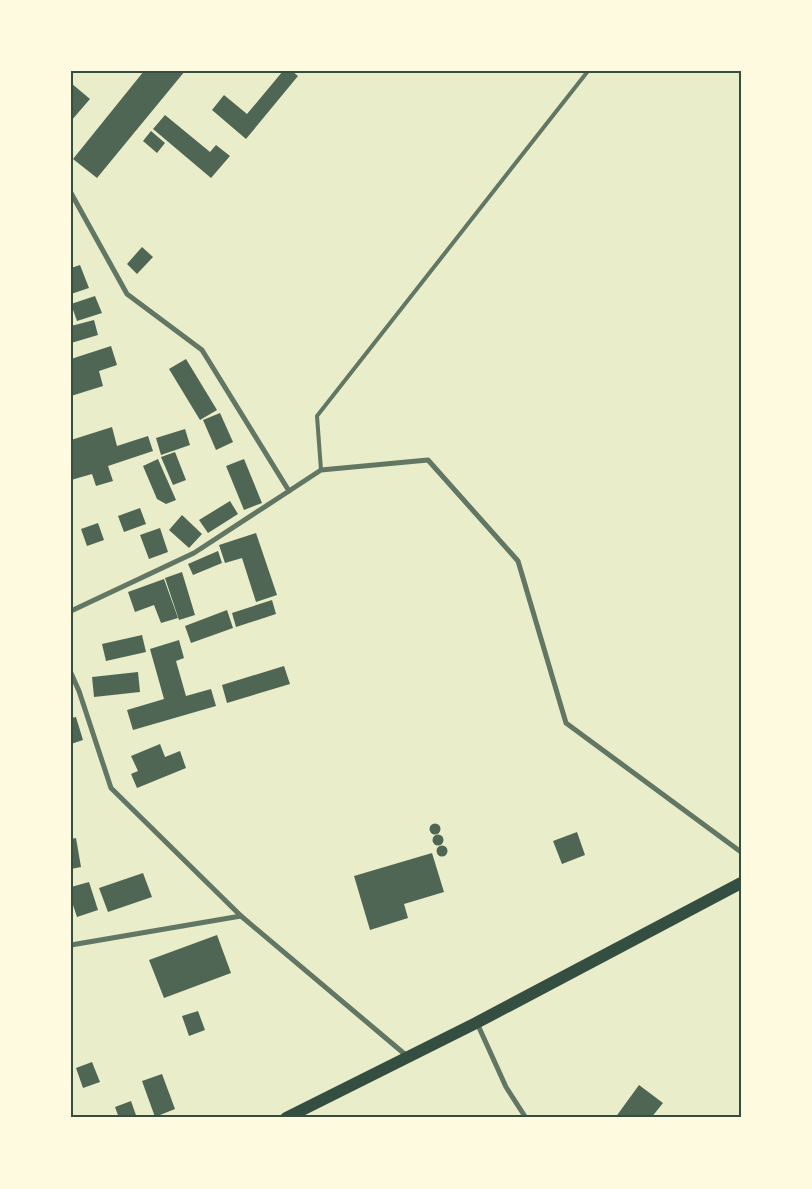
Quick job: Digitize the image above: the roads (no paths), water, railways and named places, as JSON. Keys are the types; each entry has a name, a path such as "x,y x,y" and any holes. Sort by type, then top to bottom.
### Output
{"main road":[{"path":"286,1118 476,1023 741,883"}],"street":[{"path":"71,193 127,294 202,350 289,491"},
{"path":"71,611 194,553 321,470 428,460 518,561 566,723 741,852"},
{"path":"71,673 79,691 111,788 241,916 407,1056"},
{"path":"71,945 241,916"},
{"path":"476,1023 506,1087 526,1118"}],"lane":[{"path":"321,470 317,416 588,71"}]}
